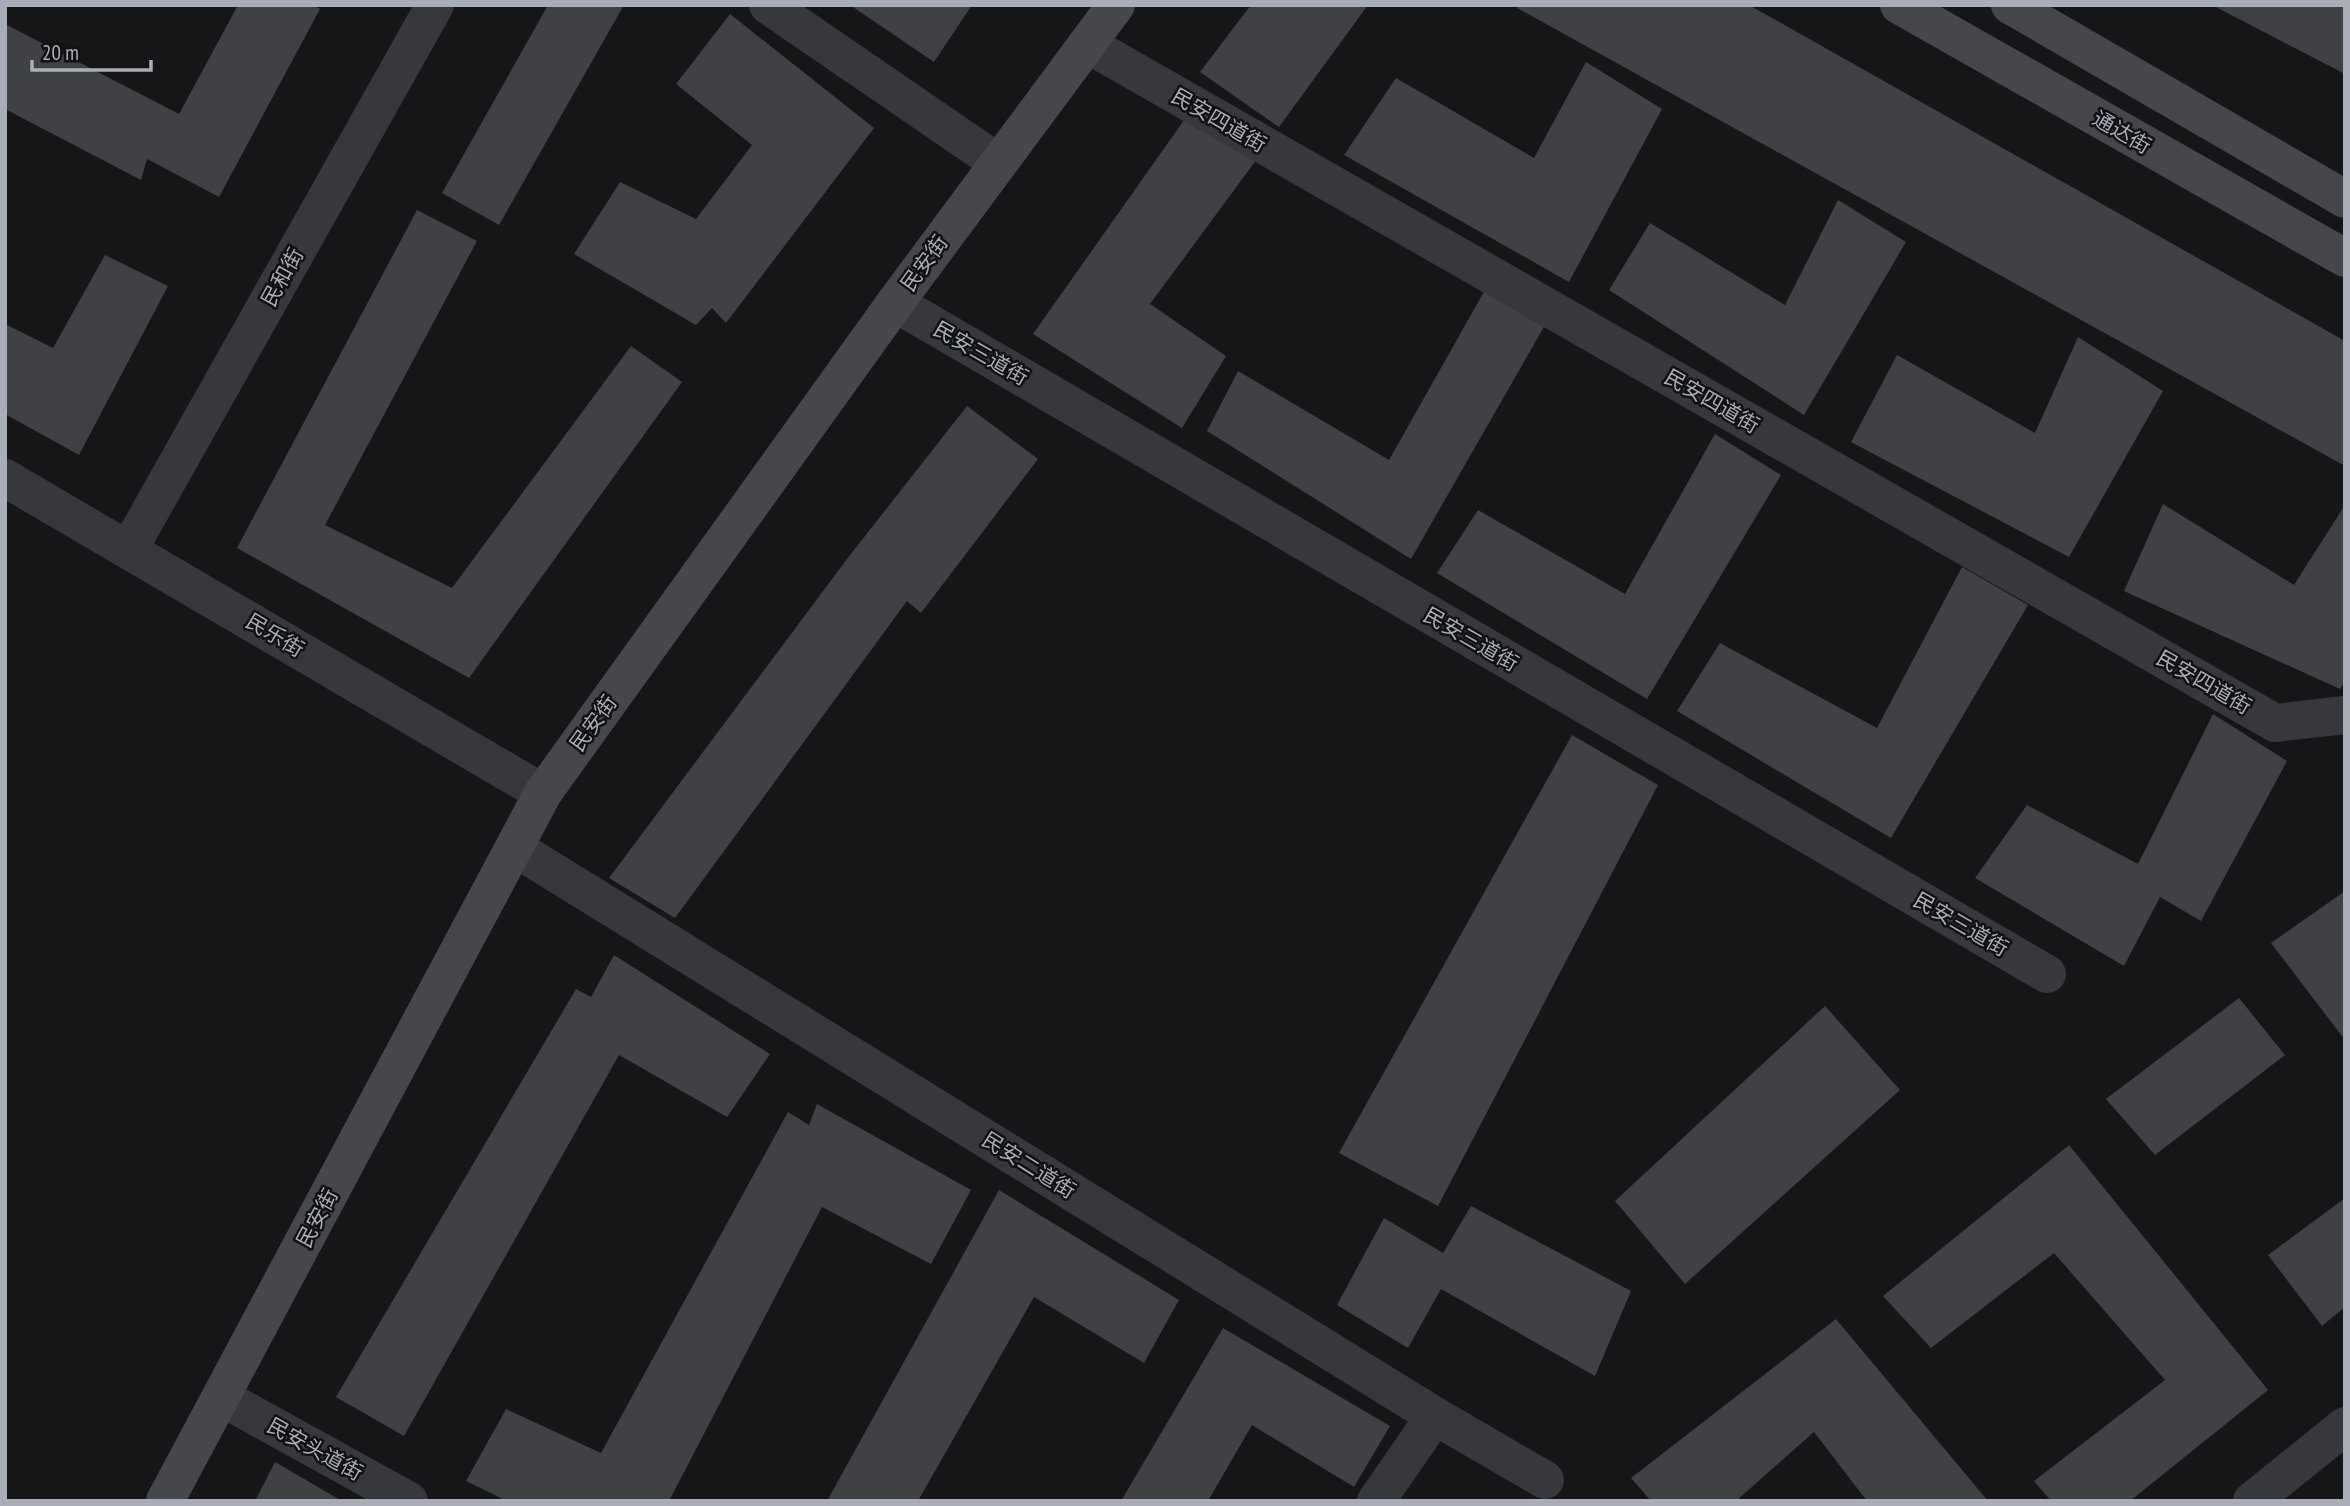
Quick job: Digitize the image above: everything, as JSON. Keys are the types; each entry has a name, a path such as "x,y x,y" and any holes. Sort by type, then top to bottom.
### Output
{"main road":[{"name":"民安街","path":"165,1501 543,793 895,303 1116,5"},
{"name":"通达街","path":"1899,5 2345,258"},
{"path":"2010,5 2345,199"}],"street":[{"name":"民和街","path":"129,549 435,5"},
{"path":"768,5 998,162"},
{"name":"民安四道街","path":"1087,44 2275,723 2345,715"},
{"name":"民安三道街","path":"895,303 2047,975"},
{"name":"民乐街","path":"5,478 543,793"},
{"name":"民安二道街","path":"515,848 1435,1416 1545,1480"},
{"name":"民安头道街","path":"221,1397 410,1501"},
{"path":"1376,1501 1435,1416"},
{"path":"2252,1501 2345,1426"}],"building":[{"path":"238,5 313,5 320,9 219,197 147,159 141,180 5,109 5,24 179,114"},
{"path":"548,5 624,5 499,225 442,193"},
{"path":"850,5 972,5 934,62"},
{"path":"1251,5 1368,5 1279,127 1200,72"},
{"path":"1518,5 1749,5 2345,341 2345,466 1517,8"},
{"path":"2212,5 2345,5 2345,74"},
{"path":"730,14 874,128 726,323 712,308 696,325 574,254 620,182 696,219 752,145 676,84"},
{"path":"1586,62 1662,109 1569,282 1344,155 1396,78 1534,158"},
{"path":"1187,116 1257,159 1150,304 1226,356 1182,428 1033,334"},
{"path":"1838,200 1906,242 1804,415 1609,290 1650,223 1785,305"},
{"path":"417,210 477,241 325,525 452,588 631,346 682,382 469,678 237,548"},
{"path":"105,255 168,286 79,455 5,414 5,324 53,348"},
{"path":"1485,290 1545,325 1411,559 1207,431 1238,371 1389,460"},
{"path":"2078,337 2163,391 2069,557 1851,442 1897,355 2035,433"},
{"path":"967,406 1038,459 921,613 907,601 675,918 609,878 847,559"},
{"path":"1715,434 1781,475 1647,699 1437,573 1478,510 1625,594"},
{"path":"2163,504 2294,585 2345,505 2345,681 2340,689 2124,591"},
{"path":"1962,567 2028,605 1891,838 1677,711 1720,643 1877,728"},
{"path":"2213,714 2287,761 2201,921 2160,897 2124,966 1975,878 2027,805 2138,864"},
{"path":"1572,735 1658,785 1438,1206 1339,1153"},
{"path":"2345,891 2345,1040 2271,943"},
{"path":"614,955 770,1054 727,1117 619,1055 404,1436 336,1397 576,989 591,997"},
{"path":"2239,998 2285,1055 2155,1155 2106,1099"},
{"path":"1825,1006 1900,1090 1685,1284 1615,1201"},
{"path":"817,1104 971,1190 931,1264 822,1207 669,1501 507,1501 466,1481 506,1409 601,1453 788,1112 809,1125"},
{"path":"2069,1145 2268,1390 2130,1501 2051,1501 2034,1481 2165,1380 2054,1253 1931,1348 1883,1296"},
{"path":"999,1190 1179,1300 1144,1363 1034,1297 918,1501 827,1501"},
{"path":"2345,1198 2345,1307 2322,1326 2268,1255"},
{"path":"1471,1206 1631,1291 1595,1376 1441,1289 1408,1348 1337,1305 1384,1218 1443,1253"},
{"path":"1836,1319 1988,1501 1867,1501 1814,1432 1736,1501 1651,1501 1631,1478"},
{"path":"1223,1328 1390,1426 1354,1487 1252,1425 1208,1501 1121,1501"},
{"path":"275,1462 342,1501 255,1501"}]}
